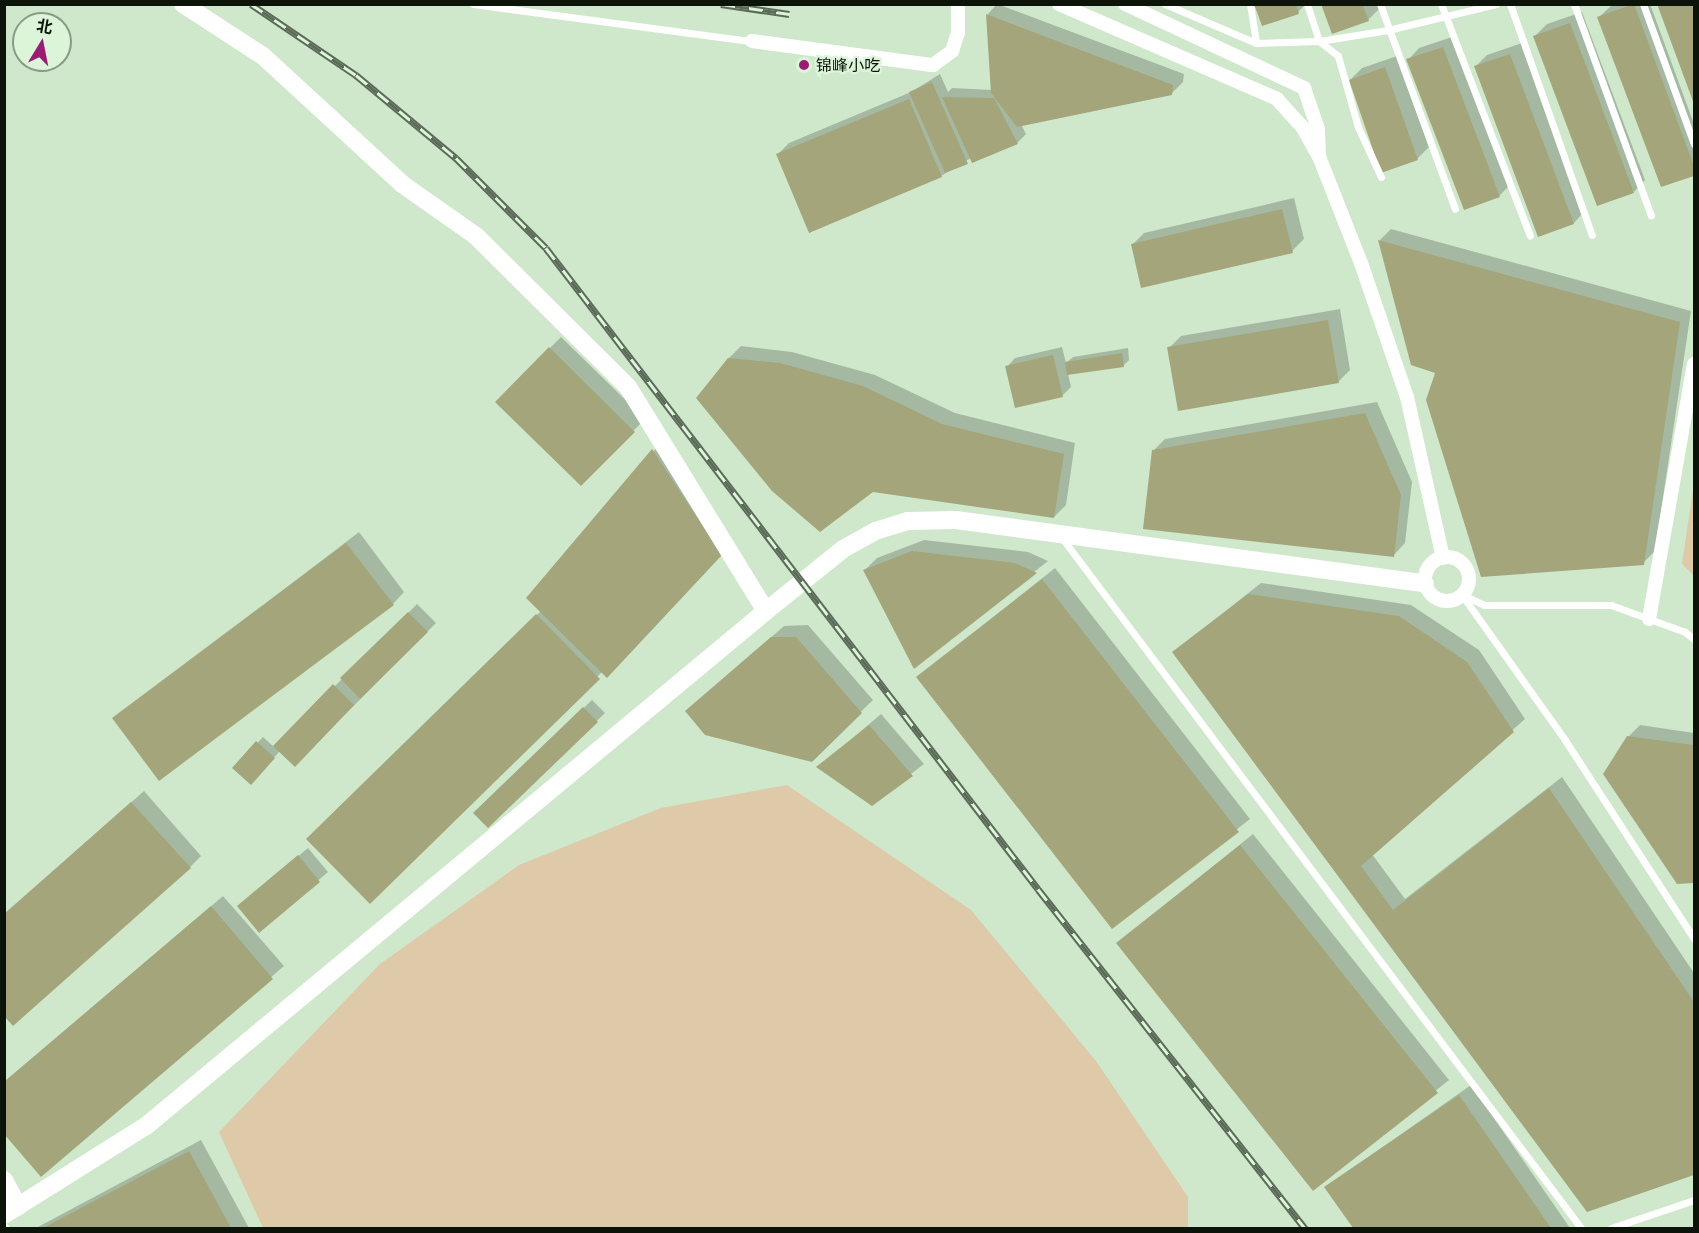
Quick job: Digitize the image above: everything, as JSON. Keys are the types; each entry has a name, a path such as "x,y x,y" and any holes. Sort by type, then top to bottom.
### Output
{"street":[{"path":"183,4 263,56 402,184 476,236 628,387 766,611"},
{"path":"752,41 933,65 952,51 958,33 958,4"},
{"path":"1059,4 1277,99 1303,128 1320,159 1361,263 1407,397 1443,558"},
{"path":"1125,4 1304,88 1318,129 1320,159"},
{"path":"1648,619 1695,364"},
{"path":"4,1180 11,1211 146,1126 766,611 843,549 875,531 908,521 956,520 1425,583"},
{"path":"1443,558 1457,560 1467,569 1468,583 1462,595 1443,601 1431,595 1425,583 1427,569 1443,558"}],"lane":[{"path":"473,4 752,41"},
{"path":"1250,4 1256,43"},
{"path":"1307,4 1319,40 1338,56 1358,127 1381,177"},
{"path":"1380,4 1455,209"},
{"path":"1441,4 1530,236"},
{"path":"1169,5 1256,43 1319,40 1389,30 1496,4"},
{"path":"1510,4 1592,235"},
{"path":"1574,4 1651,215"},
{"path":"1643,4 1695,144"},
{"path":"1058,534 1581,1228"},
{"path":"1462,595 1484,605 1611,605 1695,639"},
{"path":"1462,595 1565,740 1695,939"},
{"path":"1611,1228 1695,1200"}],"shaded area":[{"path":"1694,483 1694,576 1682,564"},
{"path":"787,785 971,910 1096,1061 1188,1197 1188,1228 263,1228 219,1132 380,964 519,865 661,808"}],"building":[{"path":"1254,4 1296,4 1299,14 1262,26"},
{"path":"1321,4 1362,4 1369,21 1332,34"},
{"path":"1634,4 1694,166 1694,176 1661,187 1597,17"},
{"path":"1657,4 1694,4 1694,104"},
{"path":"986,14 1173,85 1172,95 1017,127 991,93"},
{"path":"1570,23 1634,193 1597,206 1533,36"},
{"path":"1443,47 1500,197 1464,210 1406,59"},
{"path":"1510,54 1574,224 1538,237 1474,66"},
{"path":"1385,67 1418,160 1381,173 1349,80"},
{"path":"932,82 968,164 945,173 909,92"},
{"path":"942,97 994,98 1018,144 972,163"},
{"path":"909,99 942,177 809,233 776,154"},
{"path":"1282,209 1293,253 1141,288 1131,244"},
{"path":"1378,240 1680,322 1644,565 1481,577 1426,400 1435,373 1411,365"},
{"path":"1328,320 1339,383 1178,411 1167,347"},
{"path":"549,347 635,432 581,486 495,402"},
{"path":"1122,353 1124,367 1067,375 1065,362"},
{"path":"1053,355 1063,397 1015,408 1005,366"},
{"path":"728,358 780,363 863,386 942,424 1064,454 1054,518 873,492 820,532 772,491 696,398"},
{"path":"1365,413 1401,495 1394,557 1143,529 1152,450"},
{"path":"652,449 722,555 607,678 526,598"},
{"path":"346,543 394,605 159,781 112,718"},
{"path":"912,551 1015,563 1037,573 914,669 863,570"},
{"path":"1042,579 1239,832 1112,929 916,677"},
{"path":"1248,594 1399,616 1467,662 1514,732 1361,866 1393,910 1549,788 1694,1002 1694,1175 1587,1212 1172,652"},
{"path":"408,612 428,632 360,699 340,678"},
{"path":"536,614 600,679 370,904 306,839"},
{"path":"771,637 796,637 862,713 812,762 705,735 685,711"},
{"path":"333,684 354,705 295,767 273,746"},
{"path":"583,707 598,722 488,828 473,813"},
{"path":"869,725 913,776 872,806 816,767"},
{"path":"1627,736 1694,745 1694,883 1677,884 1603,774"},
{"path":"256,741 275,758 251,785 232,768"},
{"path":"131,802 191,868 13,1026 4,1016 4,914"},
{"path":"1240,845 1438,1093 1313,1191 1116,943"},
{"path":"298,855 320,882 259,933 237,906"},
{"path":"211,906 273,979 41,1177 4,1134 4,1082"},
{"path":"1459,1095 1551,1228 1353,1228 1324,1187"},
{"path":"189,1151 231,1228 43,1228"}],"railway":[{"path":"251,4 356,75 456,158 546,248 1038,889 1305,1228"},
{"path":"721,4 789,14"}],"place":[{"name":"锦峰小吃","path":"804,65"}]}
